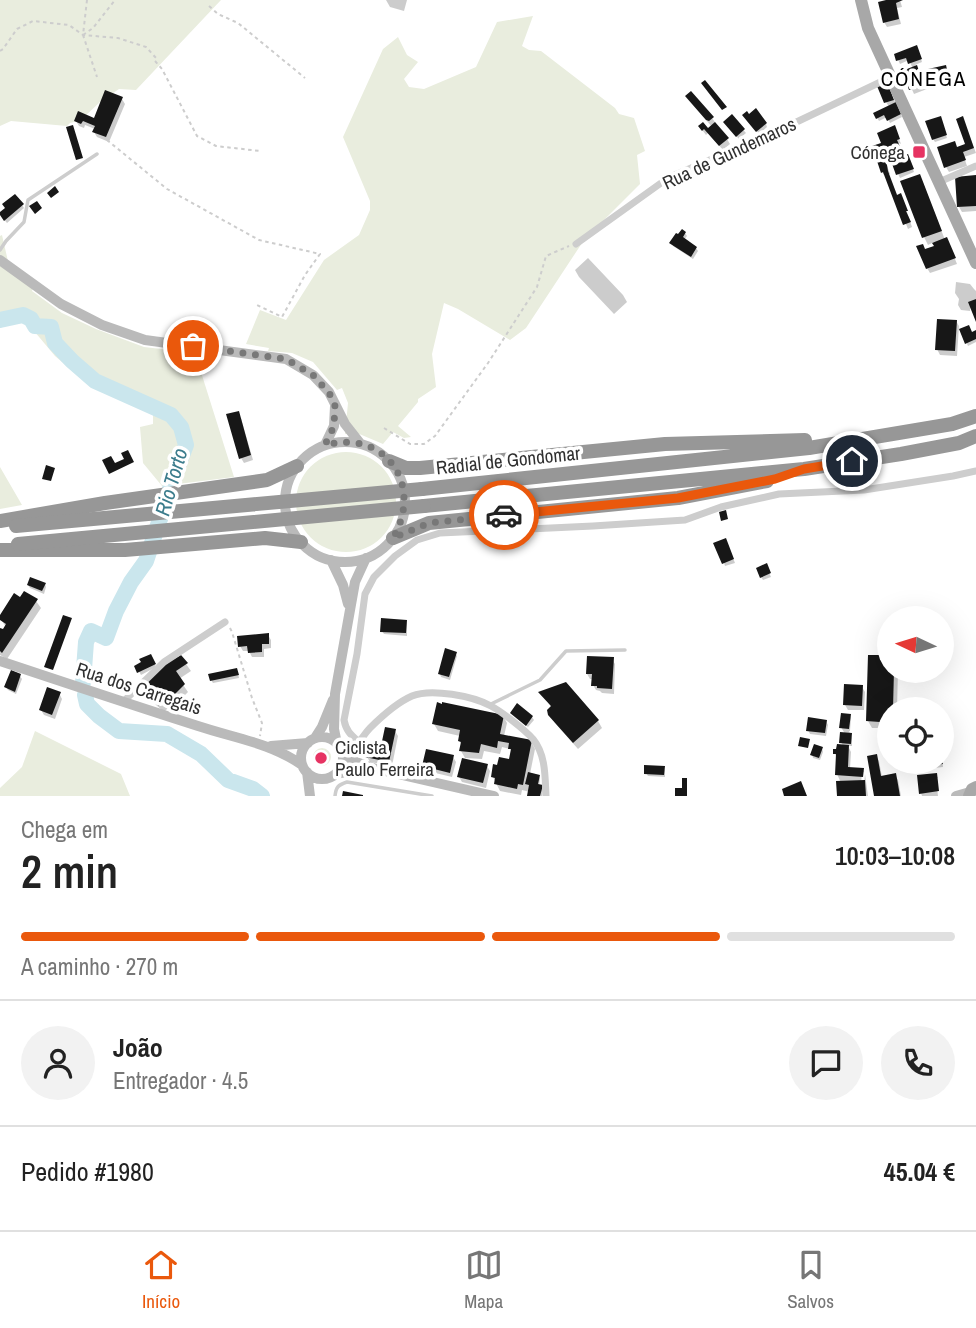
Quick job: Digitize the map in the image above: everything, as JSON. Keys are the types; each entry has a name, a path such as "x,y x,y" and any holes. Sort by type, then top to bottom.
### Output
{"highway":[{"name":"Radial de Gondomar","path":"0,524 422,489 809,448 952,424 976,416"},
{"name":"Radial de Gondomar","path":"0,548 804,469 959,443 976,436"},
{"path":"389,461 406,468 420,468 665,444 872,437"},
{"path":"16,522 267,480 297,466"},
{"path":"393,538 429,523 678,498 775,479 804,469"},
{"path":"18,547 125,550 265,538 301,542"}],"main road":[{"path":"862,0 869,28 976,263"}],"street":[{"name":"Rua de Gundemaros","path":"576,244 668,178 786,127 891,77"},
{"path":"939,182 976,166"},
{"path":"0,260 61,304 102,325 145,340 286,359 313,375 329,393 345,424 360,443"},
{"path":"325,445 334,426 335,403"},
{"path":"336,442 360,443 381,453 397,471 405,493 404,516 393,538 377,553 354,561 331,560 310,550 301,542 289,522 285,499 287,487 297,466 305,457 336,442"},
{"path":"359,743 346,728 344,720 365,594 374,577 418,540 440,533 685,520 779,494 864,490 976,471"},
{"path":"316,796 341,767 340,749 334,729 335,694 355,582 366,558"},
{"path":"331,560 344,585 349,610"},
{"path":"122,702 164,662 225,622"},
{"name":"Rua dos Carregais","path":"0,661 263,745 288,755 304,769"},
{"path":"340,749 351,748 359,743 367,731 387,712 414,695 430,691 449,694 489,705 534,740 545,767 546,796"},
{"path":"310,796 301,757 303,749 322,727 335,694"},
{"path":"311,741 323,737 331,739 356,762 376,769 454,792 494,796"},
{"name":"Rua dos Carregais","path":"263,745 311,741"},
{"path":"304,769 313,777 321,779 355,770 376,769"},
{"path":"956,796 971,792"}],"lane":[{"path":"0,250 24,222 27,200 97,154"},
{"path":"489,705 540,680 566,651 625,650"},
{"path":"335,796 337,787 347,782 432,796"}],"path":[{"path":"87,0 83,35 97,77"},
{"path":"83,35 93,28 114,0"},
{"path":"209,6 218,14 237,23 305,78"},
{"path":"0,51 17,29 33,21 69,25 83,35 118,38 146,47 162,69 197,136 216,146 260,152"},
{"path":"107,140 167,189 259,240 320,254 282,317 255,304"},
{"path":"384,428 410,444 424,444 435,436 488,363 537,287 545,256 576,244"},
{"path":"225,622 232,632 251,698 262,723 263,745"}],"shaded area":[{"path":"0,0 221,0 136,90 119,89 81,120 67,126 11,121 0,126"},
{"path":"533,16 522,46 541,51 615,108 619,114 634,118 645,151 637,155 640,184 584,240 526,328 510,340 444,303 432,354 436,387 418,399 398,426 411,437 404,438 393,432 383,444 357,433 345,434 348,403 342,388 337,390 313,362 292,353 268,351 269,348 246,344 260,310 286,320 324,260 359,235 370,210 370,201 343,137 383,49 398,37 407,55 418,62 404,79 409,87 424,89 476,67 497,22"},
{"path":"2,235 10,270 34,286 32,291 62,313 144,347 195,353 234,477 162,486 143,463 140,427 153,424 153,415 162,407 97,379 76,374 55,356 24,319 0,323"},
{"path":"346,452 365,456 381,467 392,483 396,502 392,521 381,537 365,548 346,552 327,548 311,537 300,521 296,502 300,483 311,467 327,456"},
{"path":"0,467 22,505 0,509"},
{"path":"35,731 121,774 130,796 0,796 0,788 22,767"},
{"path":"322,748 328,751 331,757 328,763 322,766 316,763 313,757 316,751"}],"building":[{"path":"903,0 896,3 899,19 883,23 878,2"},
{"path":"917,45 922,59 908,64 906,58 896,61 894,54"},
{"path":"917,65 920,74 925,72 925,84 909,90 902,71"},
{"path":"946,65 948,74 930,78 928,69"},
{"path":"705,80 727,107 722,110 701,83"},
{"path":"887,82 894,100 884,103 877,86"},
{"path":"105,90 123,97 106,137 92,132 95,126 74,121 78,111 94,118"},
{"path":"691,91 714,117 709,121 685,96"},
{"path":"896,102 901,114 887,121 884,115 876,119 873,113"},
{"path":"756,108 767,123 756,132 742,115 747,111 749,114"},
{"path":"732,114 745,129 736,137 723,122"},
{"path":"941,116 947,135 932,140 925,121"},
{"path":"963,116 974,148 963,152 966,160 944,168 937,147 955,141 957,147 965,144 956,119"},
{"path":"703,122 708,128 715,122 729,138 719,146 698,126"},
{"path":"73,125 83,158 76,160 66,127"},
{"path":"895,125 902,151 878,160 872,146 881,143 877,133"},
{"path":"908,154 914,169 896,175 891,161"},
{"path":"886,159 897,195 901,193 911,222 903,225 877,161"},
{"path":"920,174 942,231 922,238 900,181"},
{"path":"976,175 976,206 957,207 955,177"},
{"path":"55,186 59,192 51,198 47,193"},
{"path":"15,194 24,204 4,221 0,215 5,208 2,204"},
{"path":"37,201 42,208 35,214 29,206"},
{"path":"682,229 686,232 683,237 697,247 691,257 669,243"},
{"path":"947,237 956,258 926,269 916,246 923,244 925,249"},
{"path":"976,299 976,322 968,302"},
{"path":"937,319 957,320 955,351 935,350"},
{"path":"969,325 972,332 976,330 976,339 965,344 959,329"},
{"path":"239,411 251,455 239,459 226,414"},
{"path":"128,450 134,462 109,474 102,460 111,456 115,463 124,459 121,453"},
{"path":"46,465 55,468 51,481 42,479"},
{"path":"726,510 728,519 721,521 719,512"},
{"path":"726,538 734,559 722,564 713,543"},
{"path":"767,563 771,573 760,578 756,568"},
{"path":"30,577 46,583 42,591 27,585"},
{"path":"24,591 38,599 2,653 0,628 3,629 6,624 0,620 0,615 14,593 20,597"},
{"path":"63,615 72,618 53,670 44,667"},
{"path":"381,618 407,620 406,633 380,632"},
{"path":"269,633 269,644 262,644 262,652 248,653 247,646 238,647 237,636"},
{"path":"445,648 457,652 449,677 438,674"},
{"path":"151,654 156,664 137,673 134,666 141,662 139,659"},
{"path":"181,655 188,663 176,671 185,684 159,706 140,688 161,666"},
{"path":"868,655 877,655 877,683 894,683 893,697 877,697 877,722 866,721"},
{"path":"587,656 614,657 612,689 591,686 592,674 586,674"},
{"path":"237,668 239,675 210,681 208,674"},
{"path":"11,670 21,674 15,692 4,687"},
{"path":"566,682 599,720 573,743 548,715 547,710 551,706 538,692"},
{"path":"844,684 863,685 862,706 843,705"},
{"path":"47,687 61,692 52,715 39,710"},
{"path":"437,702 504,715 500,734 532,740 523,785 518,784 517,789 494,784 495,778 491,777 493,764 497,765 499,757 509,759 509,743 498,741 497,748 481,744 479,753 459,751 460,730 432,724"},
{"path":"517,703 533,716 526,726 510,713"},
{"path":"841,713 851,714 849,729 839,728"},
{"path":"808,717 827,720 825,733 806,731"},
{"path":"385,727 396,729 389,762 365,757 368,743 381,746"},
{"path":"840,732 852,733 851,744 839,743"},
{"path":"800,737 810,739 808,748 798,746"},
{"path":"814,744 823,747 819,758 810,755"},
{"path":"837,744 849,745 848,767 864,768 863,777 835,775 836,754 833,754 833,749 836,749"},
{"path":"426,749 454,755 450,773 422,766"},
{"path":"877,754 877,774 896,774 900,796 874,796 867,756"},
{"path":"462,758 488,764 483,783 457,777"},
{"path":"644,765 665,766 664,775 644,774"},
{"path":"528,772 540,775 538,784 543,785 540,796 527,796 529,785 525,784"},
{"path":"937,774 939,791 919,794 917,775"},
{"path":"682,778 687,778 687,796 675,796 675,788 682,788"},
{"path":"865,780 866,796 837,796 836,781"},
{"path":"801,781 807,796 784,796 782,789"},
{"path":"343,791 363,795 363,796 342,796"}],"waterway":[{"name":"Rio Torto","path":"0,320 23,315 31,319 35,326 51,327 55,343 95,381 171,415 181,427 186,445 146,561 131,582 106,638 91,631 86,642 83,683"},
{"name":"Rio Torto","path":"85,695 87,704 119,731 167,734 201,754 228,780 253,789 262,796"}],"way so far":[{"path":"193,346 286,359 313,375 335,403 334,426 325,445 348,442 370,447 389,461 402,481 405,493 404,516 393,538 429,523 504,515"}],"place":[{"name":"Cónega","path":"919,152"},
{"name":"Ciclista Paulo Ferreira","path":"321,758"}],"district":[{"name":"CÓNEGA","path":"924,78"}],"route":[{"path":"504,515 678,498 775,479 804,469 852,461"}]}
